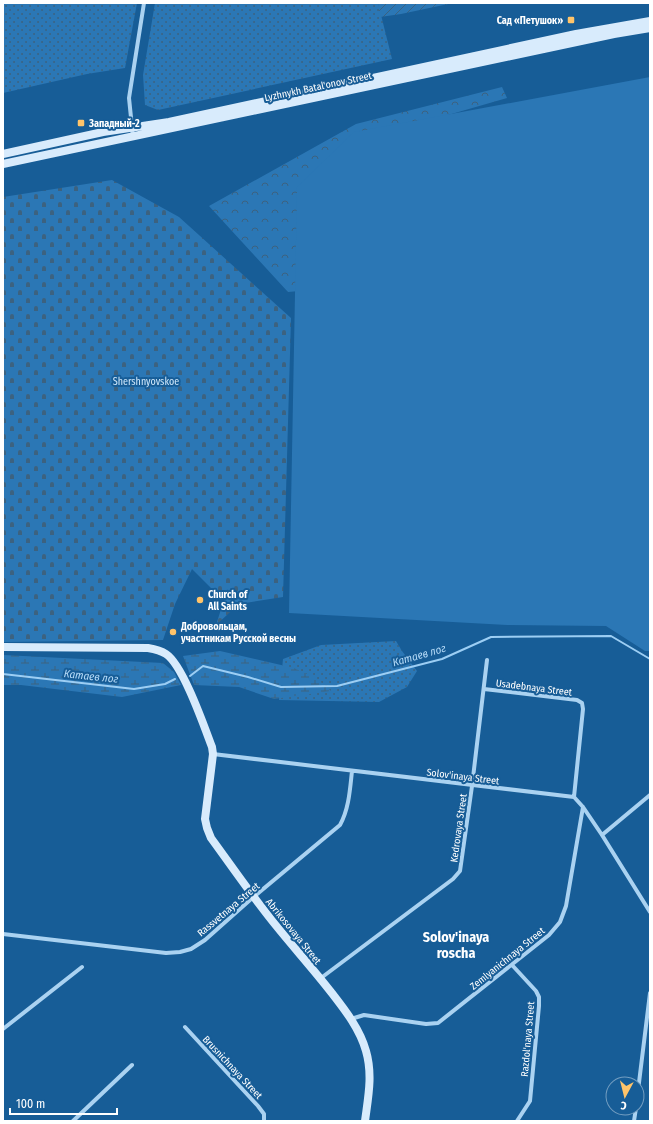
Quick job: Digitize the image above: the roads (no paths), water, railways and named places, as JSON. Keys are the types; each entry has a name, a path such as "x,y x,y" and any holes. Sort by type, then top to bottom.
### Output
{"main road":[{"path":"638,26 650,21"},
{"name":"Lyzhnykh Batal'onov Street","path":"3,154 103,132 169,122 576,34 638,26"},
{"name":"Lyzhnykh Batal'onov Street","path":"3,164 382,83 638,26"},
{"path":"638,26 650,28"},
{"path":"3,647 148,648 166,654 172,659 185,681 213,754"},
{"name":"Abrikosovaya Street","path":"213,754 205,818 206,828 211,838 254,897 320,978 351,1019 361,1038 368,1060 370,1083 365,1121"}],"street":[{"path":"133,136 129,98 144,3"},
{"name":"Kedrovaya Street","path":"320,978 456,876 460,871 487,660"},
{"name":"Usadebnaya Street","path":"484,689 577,700 582,703 583,710 574,797"},
{"name":"Solov'inaya Street","path":"213,754 574,797"},
{"name":"Rassvetnaya Street","path":"3,934 166,953 180,952 191,948 205,940 340,825 350,794 352,771"},
{"path":"602,835 650,795"},
{"path":"574,797 583,807 602,835 650,912"},
{"name":"Zemlyanichnaya Street","path":"351,1019 364,1015 426,1024 438,1023 549,935 560,922 566,906 583,807"},
{"name":"Razdol'naya Street","path":"512,965 536,991 539,997 530,1101 517,1121"},
{"path":"3,1029 82,967"},
{"path":"640,1076 650,993"},
{"name":"Brusnichnaya Street","path":"185,1027 258,1106 264,1114 264,1121"},
{"path":"73,1121 132,1065"}],"waterway":[{"name":"Катаев лог","path":"190,676 203,666 281,687 337,686 442,659 491,637 611,636 650,659"},
{"name":"Катаев лог","path":"3,674 134,689 165,684 175,679"}],"place":[{"name":"Сад «Петушок»","path":"571,20"},
{"name":"Западный-2","path":"81,123"},
{"name":"Church of All Saints","path":"200,600"},
{"name":"Добровольцам, участникам Русской весны","path":"173,632"}],"district":[{"name":"Solov'inaya roscha","path":"456,946"}],"park label":[{"name":"Shershnyovskoe","path":"146,381"}]}
